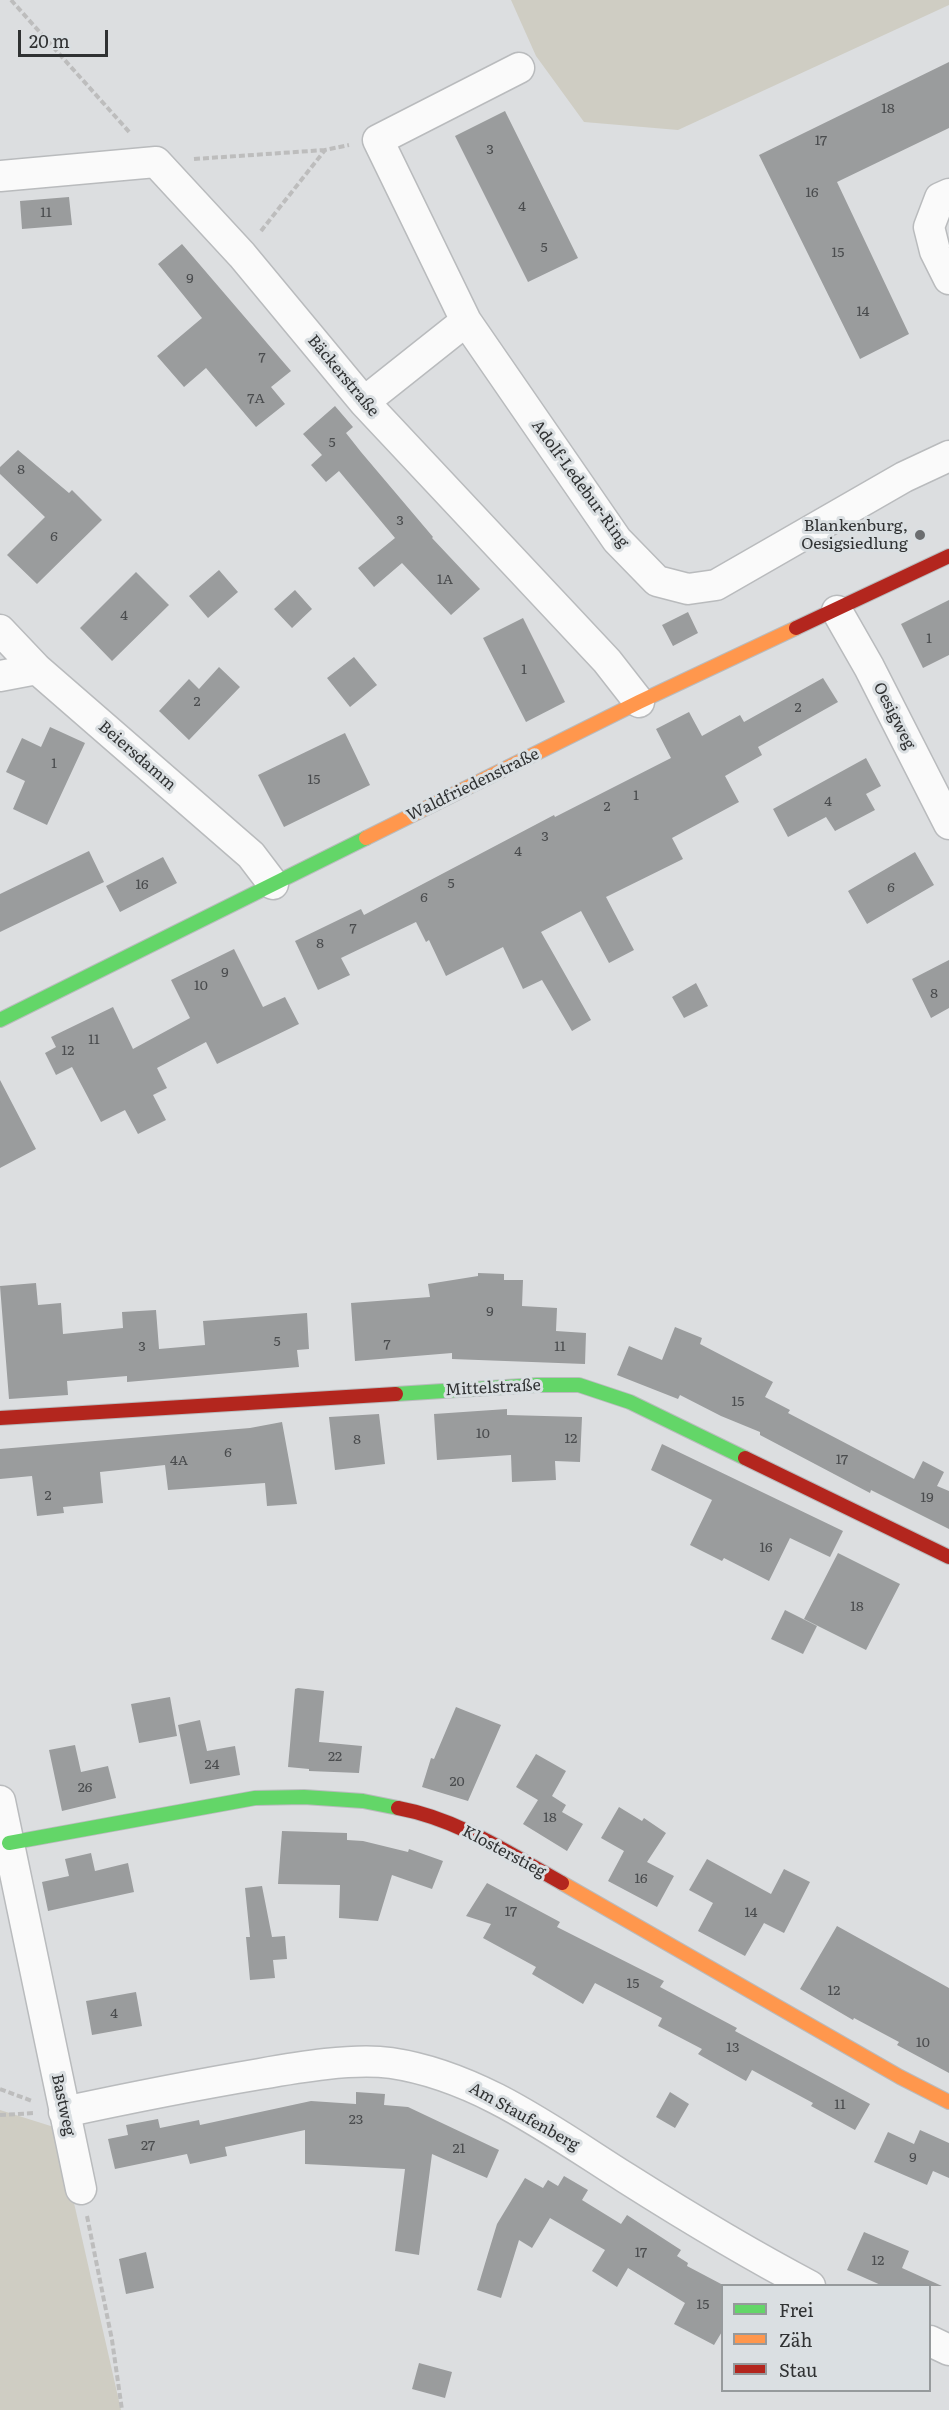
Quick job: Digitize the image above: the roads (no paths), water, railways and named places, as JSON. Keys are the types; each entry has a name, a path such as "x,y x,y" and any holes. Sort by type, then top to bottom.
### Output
{"street":[{"name":"Adolf-Ledebur-Ring","path":"519,68 378,140 466,321 617,540 657,581 687,590 716,585 904,477 949,456"},
{"name":"Bäckerstraße","path":"0,176 156,162 242,255 364,402 607,661 639,702"},
{"path":"949,194 940,198 929,227 935,251 949,279"},
{"path":"364,402 466,321"},
{"name":"Waldfriedenstraße","path":"0,1020 639,702 837,611 949,556"},
{"name":"Oesigweg","path":"837,611 869,667 949,824"},
{"name":"Beiersdamm","path":"0,630 37,669 251,855 273,884"},
{"path":"0,676 37,669"},
{"name":"Mittelstraße","path":"0,1418 513,1386 579,1385 630,1402 949,1557"},
{"name":"Klosterstieg","path":"9,1843 255,1798 304,1797 363,1801 417,1811 474,1833 949,2102"},
{"name":"Bastweg","path":"0,1801 81,2189"},
{"name":"Am Staufenberg","path":"64,2112 237,2078 334,2064 390,2063 442,2074 487,2093 556,2133 762,2261 806,2284"},
{"path":"931,2341 949,2350"}],"place":[{"name":"Blankenburg, Oesigsiedlung","path":"920,535"}]}
